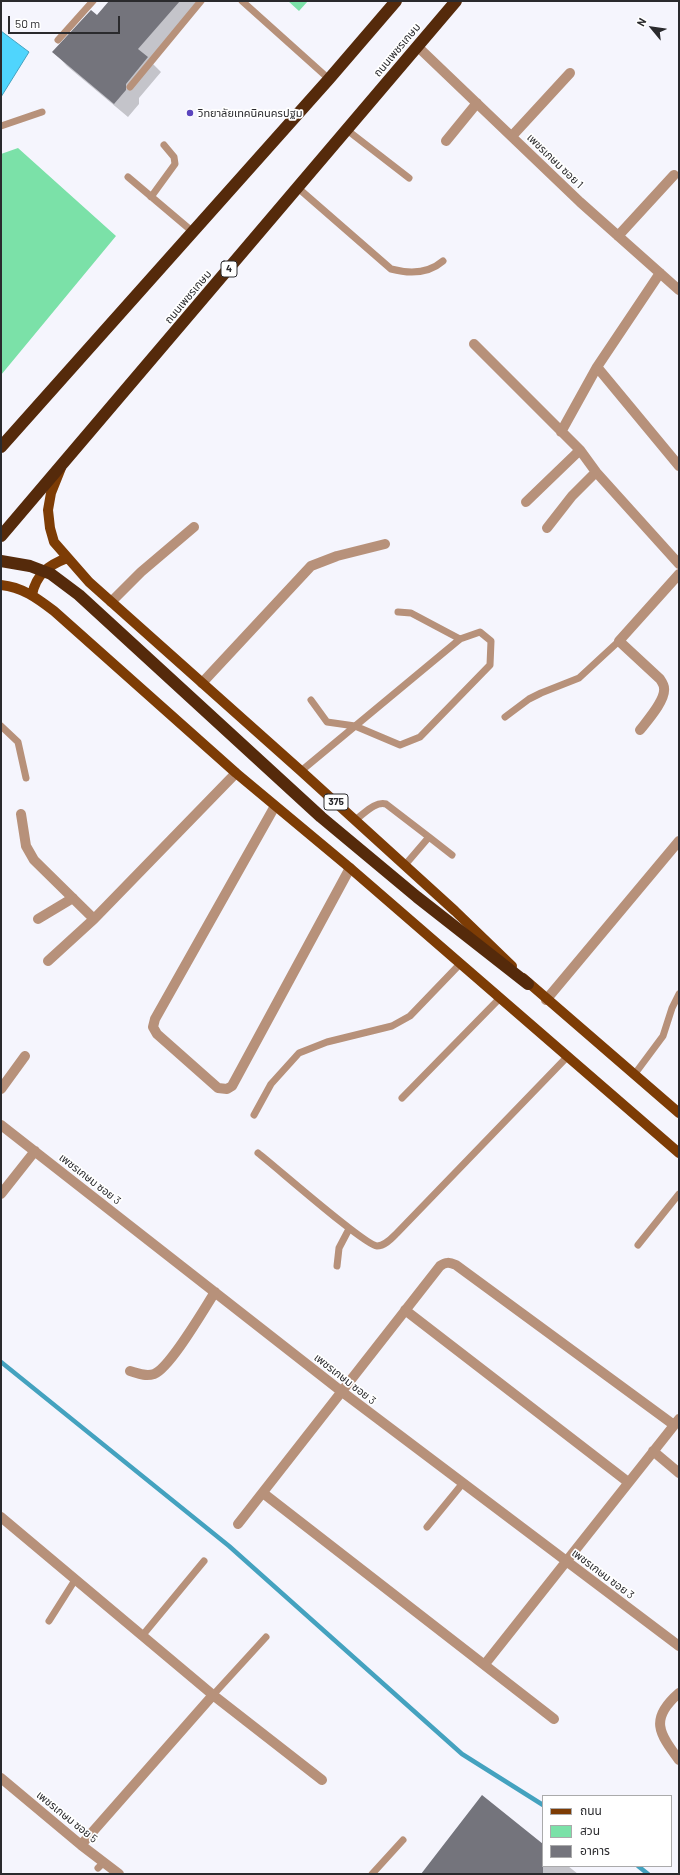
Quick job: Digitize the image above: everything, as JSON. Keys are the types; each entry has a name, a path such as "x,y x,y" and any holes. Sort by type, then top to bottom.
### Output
{"highway":[{"path":"1,447 330,79 396,1"},
{"name":"ถนนเพชรเกษม","path":"1,536 456,1"},
{"path":"1,561 30,566 51,574 79,595 321,817 418,898 528,984"}],"main road":[{"name":"375","path":"62,466 51,493 48,510 50,528 54,542 88,582 301,770 405,865 498,951 528,984 679,1113"},
{"path":"32,595 34,587 41,574 49,566 67,558"},
{"path":"1,585 14,586 32,595 54,611 236,772 350,868 679,1153"}],"street":[{"name":"เพชรเกษม ซอย 1","path":"417,46 618,236 679,290"},
{"path":"512,136 570,73"},
{"path":"446,141 477,103"},
{"path":"618,236 674,175"},
{"path":"561,432 596,367 660,273"},
{"path":"474,344 580,450 596,472 679,564"},
{"path":"596,367 679,466"},
{"path":"526,502 580,450"},
{"path":"547,528 572,496 596,472"},
{"path":"111,602 141,572 194,527"},
{"path":"202,683 311,566 337,556 385,544"},
{"path":"640,730 658,706 664,692 664,687 660,679 619,640 679,574"},
{"path":"48,961 94,919 236,772"},
{"path":"276,806 155,1019 153,1027 157,1034 218,1088 227,1089 232,1086 350,868"},
{"path":"21,814 26,846 34,860 94,919"},
{"path":"546,1000 679,841"},
{"path":"38,919 73,898"},
{"path":"1,1089 26,1056"},
{"name":"เพชรเกษม ซอย 3","path":"1,1125 341,1391 679,1646"},
{"path":"1,1194 35,1151"},
{"path":"238,1524 440,1266 449,1262 676,1422 485,1664"},
{"path":"130,1371 143,1375 154,1374 167,1364 215,1292"},
{"path":"405,1310 628,1482"},
{"path":"653,1451 679,1473"},
{"path":"263,1493 554,1718"},
{"path":"1,1517 213,1695 322,1780"},
{"path":"679,1693 666,1707 660,1720 660,1730 662,1735 679,1760"},
{"path":"81,1846 213,1695"},
{"name":"เพชรเกษม ซอย 5","path":"1,1778 81,1846 101,1865 119,1874"}],"lane":[{"path":"58,40 93,1"},
{"path":"130,87 201,1"},
{"path":"242,1 330,79"},
{"path":"1,126 42,112"},
{"path":"347,130 410,178"},
{"path":"151,196 175,164 174,158 164,145"},
{"path":"128,177 193,232"},
{"path":"298,188 391,269 402,272 417,272 434,268 443,261"},
{"path":"398,612 411,613 460,639"},
{"path":"301,770 355,726 460,639 480,632 492,641 490,665 420,737 400,745 355,726 327,722 311,700"},
{"path":"505,717 529,699 579,678 619,640"},
{"path":"1,726 18,742 26,778"},
{"path":"355,820 376,805 382,803 386,804 452,855"},
{"path":"405,865 429,837"},
{"path":"254,1115 271,1084 299,1053 327,1042 392,1026 410,1016 460,964"},
{"path":"634,1075 663,1036 679,994"},
{"path":"402,1098 500,998"},
{"path":"258,1153 349,1229 369,1244 377,1246 386,1242 398,1233 568,1056"},
{"path":"638,1245 679,1194"},
{"path":"337,1266 339,1248 349,1229"},
{"path":"427,1527 463,1483"},
{"path":"142,1636 204,1561"},
{"path":"49,1621 75,1580"},
{"path":"213,1695 266,1636"},
{"path":"372,1874 403,1840"}],"green space":[{"path":"288,1 308,1 299,11"},
{"path":"18,148 116,236 1,375 1,154"}],"water":[{"path":"1,31 29,52 1,97"}],"building":[{"path":"109,1 180,1 138,49 148,57 126,84 126,90 114,104 52,52 91,10 97,15"},
{"path":"482,1795 542,1843 543,1874 421,1874"}],"waterway":[{"path":"1,1362 229,1546 462,1754 542,1804"},
{"path":"639,1867 648,1874"}],"place":[{"name":"วิทยาลัยเทคนิคนครปฐม","path":"190,113"}]}
